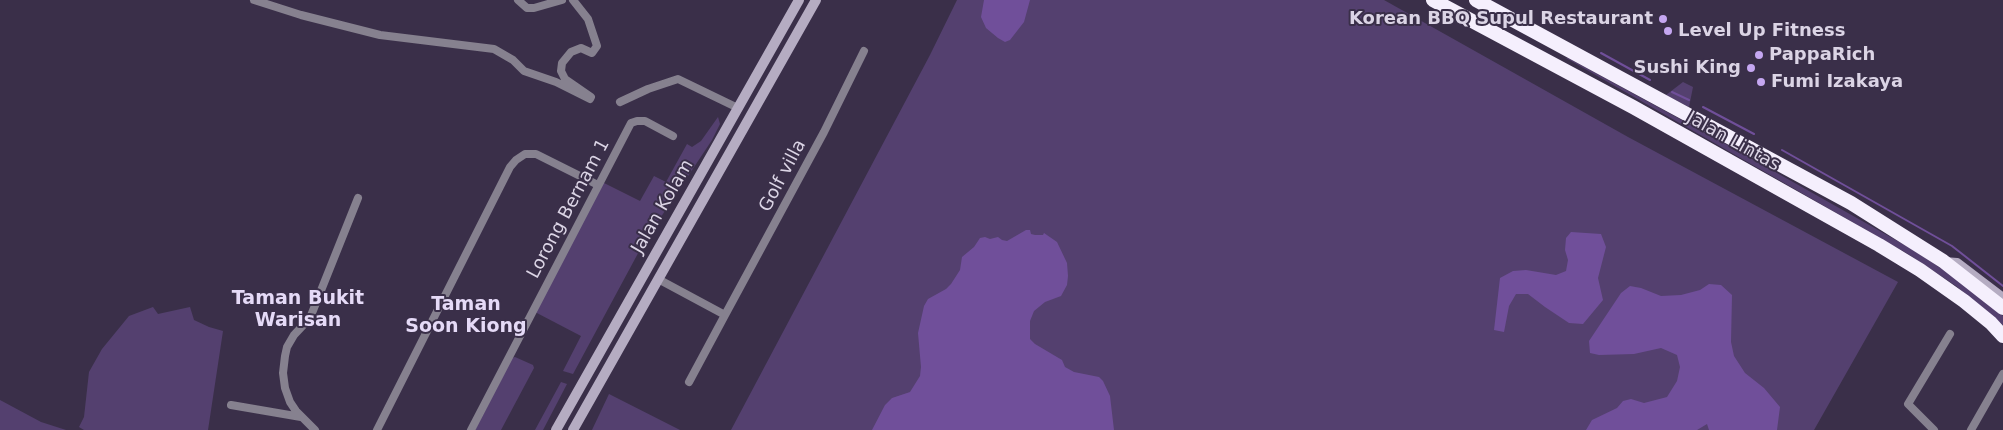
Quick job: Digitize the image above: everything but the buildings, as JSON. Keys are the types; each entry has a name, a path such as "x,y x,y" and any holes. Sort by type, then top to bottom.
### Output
{"highway":[{"name":"Jalan Lintas","path":"1433,0 1583,80 1879,245 1920,270 1956,296 1991,323 2003,336"},
{"name":"Jalan Lintas","path":"1476,0 1851,203 1943,262 2003,308"},
{"path":"1567,50 1561,53 1559,59 1561,63 1583,80"}],"main road":[{"name":"Jalan Kolam","path":"556,430 799,0"},
{"name":"Jalan Kolam","path":"573,430 816,0"},
{"path":"668,229 680,223 688,226"},
{"path":"1943,262 1957,263 2003,298"}],"street":[{"path":"254,0 301,15 380,35 494,49 513,60 524,71 556,82 590,99 591,97 565,79 561,71 562,63 571,52 580,48 592,53 597,46 588,19 573,0"},
{"path":"518,0 527,8 548,5 562,0"},
{"name":"Golf villa","path":"689,382 824,132 864,51"},
{"path":"620,102 648,89 678,79 738,108"},
{"name":"Lorong Bernam 1","path":"471,430 631,123 645,121 673,136"},
{"path":"377,430 510,168 516,160 525,154 536,154 598,185"},
{"path":"315,430 290,402 285,388 283,373 287,347 294,335 310,318 358,198"},
{"path":"658,279 725,315"},
{"path":"1934,430 1908,404 1950,334"},
{"path":"1971,430 2003,374"},
{"path":"231,405 303,417"}],"shaded area":[{"path":"957,0 1384,0 1628,137 1898,282 1814,430 731,430 930,55"},
{"path":"984,0 1030,0 1024,22 1010,40 1005,42 986,28 981,17"},
{"path":"1566,58 1722,142 1910,248 1959,280 2003,316 2003,325 1956,286 1908,254"},
{"path":"1683,82 1693,87 1689,107 1666,95"},
{"path":"718,117 720,124 712,140 643,244 573,374 563,371 581,336 535,312 602,182 640,201 654,176 666,182 687,144 692,147 701,141"},
{"path":"1026,230 1030,230 1031,234 1035,235 1043,235 1044,233 1057,242 1067,263 1068,276 1067,285 1061,296 1045,302 1034,311 1030,321 1030,339 1062,360 1065,367 1074,372 1099,377 1103,381 1110,396 1114,430 872,430 885,405 892,398 910,392 920,376 918,333 924,306 928,299 951,284 960,270 962,257 974,247 980,238 990,239 998,237 1007,241"},
{"path":"1571,232 1601,234 1606,247 1598,278 1603,300 1583,324 1569,323 1528,294 1516,294 1509,306 1504,332 1494,330 1500,278 1513,271 1526,270 1556,275 1566,271 1568,260 1565,250 1566,238"},
{"path":"1709,284 1721,285 1732,295 1731,342 1734,356 1745,373 1764,388 1780,407 1777,430 1709,430 1707,424 1697,430 1586,430 1592,420 1617,408 1623,401 1631,399 1644,403 1667,397 1677,381 1680,367 1677,355 1661,348 1634,354 1599,355 1590,353 1589,341 1621,293 1630,286 1661,296 1681,295 1700,290"},
{"path":"153,307 158,314 190,307 194,320 223,331 208,430 84,430 79,427 84,417 89,372 102,349 129,316"},
{"path":"515,357 533,365 534,368 501,430 475,430 512,358"},
{"path":"561,382 567,384 543,430 535,430"},
{"path":"609,394 680,430 592,430"},
{"path":"0,400 41,422 66,430 0,430"}],"waterway":[{"path":"1601,53 1650,80"},
{"path":"1672,92 1689,100"},
{"path":"1703,107 1754,134"},
{"path":"1782,150 1952,246 2003,286"}],"place":[{"name":"Korean BBQ Supul Restaurant","path":"1663,19"},
{"name":"Level Up Fitness","path":"1668,31"},
{"name":"PappaRich","path":"1759,55"},
{"name":"Sushi King","path":"1751,68"},
{"name":"Fumi Izakaya","path":"1761,82"}],"district":[{"name":"Taman Bukit Warisan","path":"298,310"},
{"name":"Taman Soon Kiong","path":"466,316"}]}
